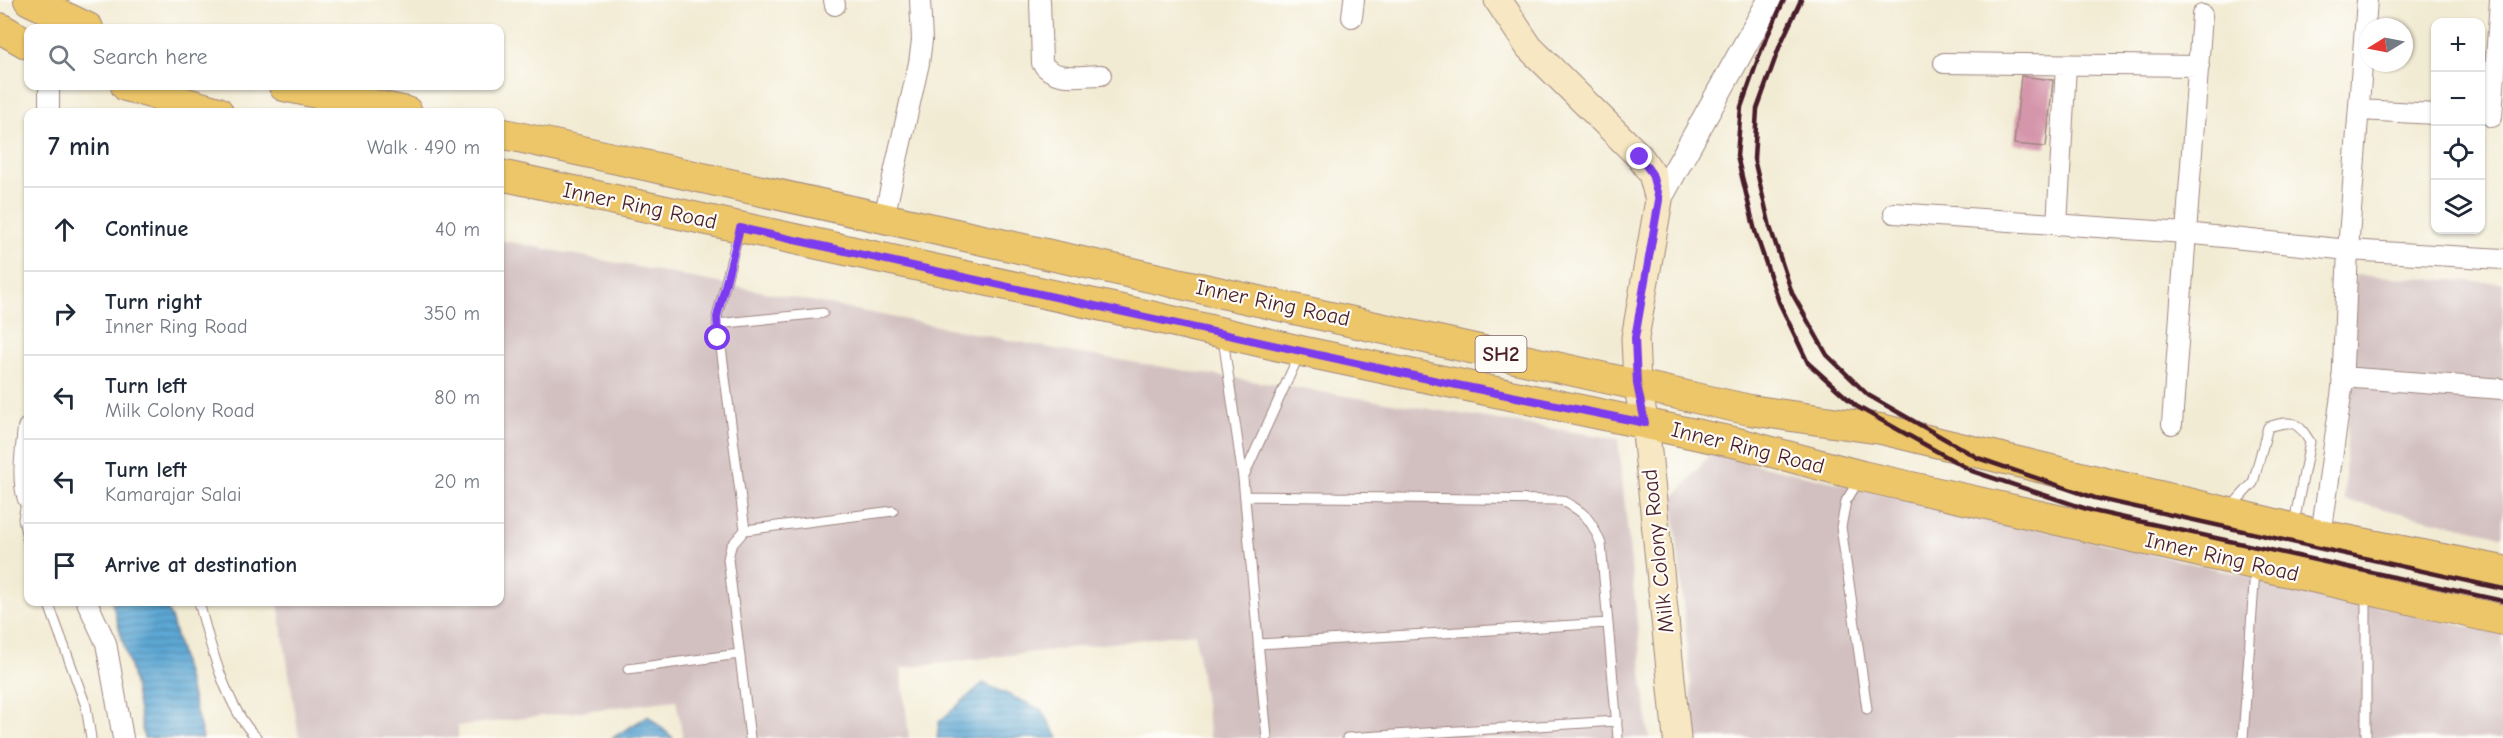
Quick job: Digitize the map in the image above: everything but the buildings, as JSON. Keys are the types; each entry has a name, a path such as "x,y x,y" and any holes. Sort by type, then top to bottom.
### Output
{"main road":[{"path":"1498,0 1529,47 1640,157 1652,174 1659,200"},
{"path":"40,9 78,24"},
{"path":"0,28 24,42"},
{"path":"140,90 204,108"},
{"path":"303,90 388,108"},
{"name":"Inner Ring Road","path":"504,134 1750,410 1881,429 2307,531 2503,571"},
{"name":"Inner Ring Road","path":"504,176 1301,351 1742,444 1862,476 2503,620"},
{"name":"Milk Colony Road","path":"1659,200 1635,338 1637,384 1645,423 1677,738"}],"street":[{"path":"884,218 919,63 922,40 920,0"},
{"path":"1040,0 1042,63 1047,71 1056,75 1101,75"},
{"name":"Milk Colony Road","path":"1659,200 1770,0"},
{"path":"2307,531 2342,377 2348,250 2367,0"},
{"path":"2492,117 2500,0"},
{"path":"2172,424 2202,15"},
{"path":"1944,63 2199,66"},
{"path":"2056,225 2066,66"},
{"path":"49,90 49,108"},
{"path":"2359,110 2431,114"},
{"path":"1894,213 2186,233 2348,250 2503,259"},
{"path":"2342,377 2503,389"},
{"path":"89,606 106,643 123,738"}],"lane":[{"path":"740,228 717,324 745,530"},
{"path":"717,324 823,313"},
{"path":"1222,332 1245,496 1267,738"},
{"path":"1243,478 1301,351"},
{"path":"2226,512 2253,483 2268,428 2292,423 2301,427 2310,442 2307,531"},
{"path":"1862,476 1846,501 1841,527 1867,709"},
{"path":"1245,496 1561,500 1582,510 1593,525 1601,544 1618,738"},
{"path":"750,738 728,559 731,546 745,530 893,511"},
{"path":"2243,738 2256,564"},
{"path":"2366,590 2366,738"},
{"path":"49,606 86,706 91,738"},
{"path":"200,606 231,700 241,719 258,738"},
{"path":"1258,644 1608,623"},
{"path":"628,669 739,654"},
{"path":"1347,738 1617,721"}],"shaded area":[{"path":"504,241 1075,353 1618,439 1649,738 1210,738 1195,633 901,668 909,738 683,738 676,700 458,726 458,738 299,738 279,606 504,606"},
{"path":"2355,275 2503,283 2503,536 2344,500"},
{"path":"1710,454 2503,634 2503,738 1696,738 1673,499"}],"water":[{"path":"113,606 165,606 171,617 203,738 144,738 132,674"},
{"path":"983,683 1042,710 1058,738 937,738 939,722"},
{"path":"648,716 673,738 612,738"}],"railway":[{"path":"1784,0 1762,48 1741,107 1737,156 1755,231 1779,302 1808,363 1856,406 1972,471 2093,511 2503,601"},
{"path":"1801,0 1780,45 1757,109 1754,159 1770,227 1792,293 1827,355 1868,395 1978,458 2095,498 2503,589"}],"route":[{"path":"718,338 717,317 740,228 1442,382 1645,423 1637,384 1635,338 1659,200 1652,174 1640,157"}]}
